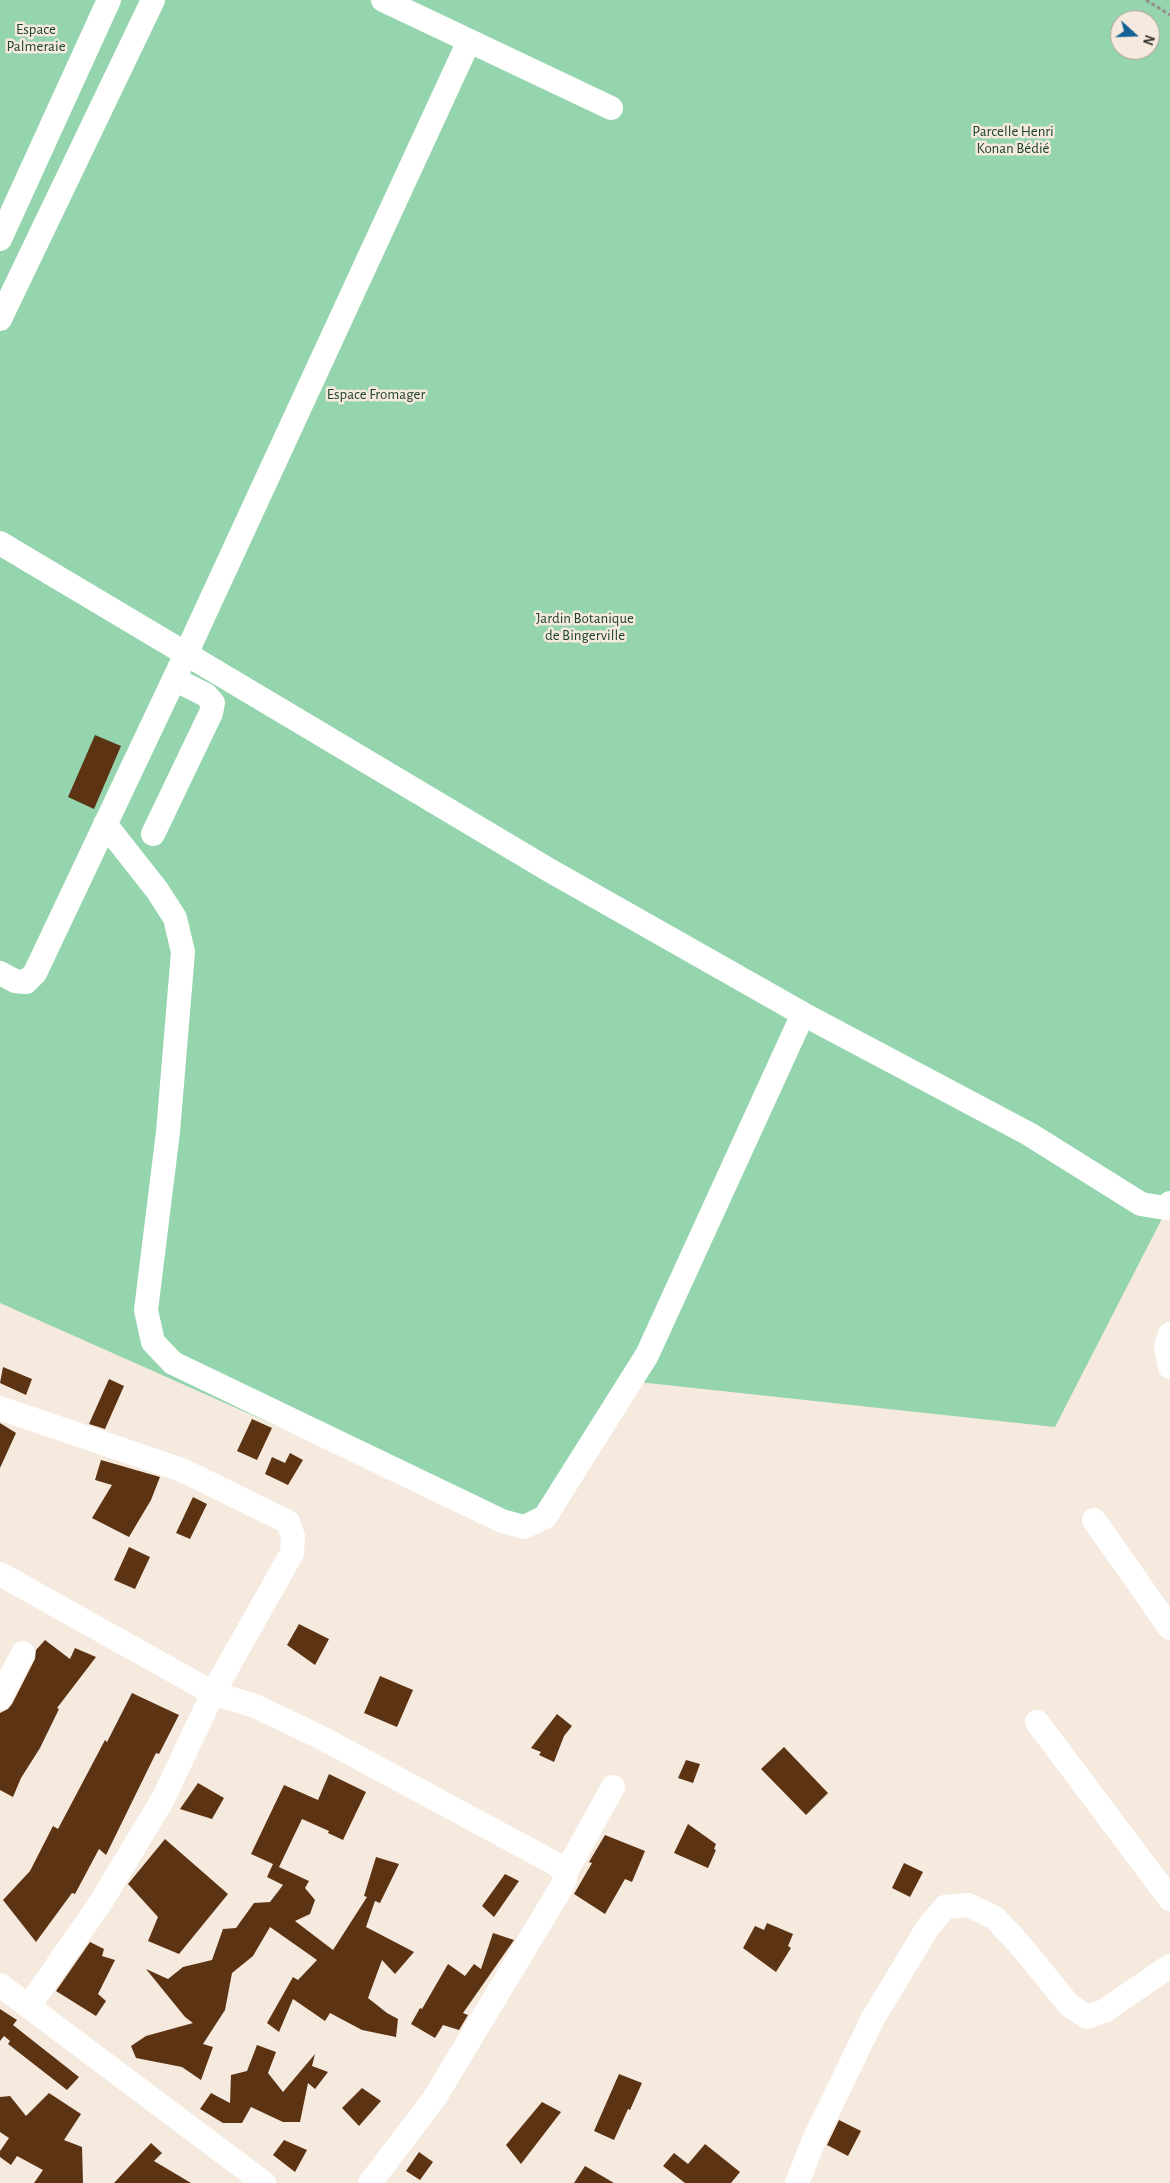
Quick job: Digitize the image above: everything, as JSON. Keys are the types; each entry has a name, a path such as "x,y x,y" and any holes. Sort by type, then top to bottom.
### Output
{"street":[{"path":"0,239 109,0"},
{"path":"0,319 153,0"},
{"path":"384,0 612,108"},
{"path":"0,973 15,981 26,982 34,973 186,654 469,41"},
{"path":"0,544 549,870 803,1014 1029,1134 1141,1204 1165,1208 1170,1203"},
{"path":"153,834 211,713 212,703 206,696 174,679"},
{"path":"105,824 157,890 175,918 183,952 168,1132 146,1310 153,1342 173,1363 502,1521 524,1528 545,1517 647,1355 803,1014"},
{"path":"1170,1334 1166,1346 1170,1367"},
{"path":"0,1408 182,1470 288,1522 293,1536 292,1553 213,1693 163,1799 100,1902 28,2006"},
{"path":"1094,1520 1170,1628"},
{"path":"0,1574 213,1693 255,1706 322,1738 554,1863 566,1872"},
{"path":"0,1698 23,1653"},
{"path":"1037,1722 1170,1899"},
{"path":"370,2183 434,2099 566,1880 566,1872 613,1787"},
{"path":"797,2183 814,2140 872,2020 928,1927 945,1906 968,1904 995,1918 1021,1946 1069,2005 1087,2017 1104,2011 1170,1966"},
{"path":"0,1985 264,2183"}],"path":[{"path":"1146,0 1170,15"}],"green space":[{"name":"Jardin Botanique de Bingerville","path":"0,0 1170,0 1170,1203 1055,1427 620,1380 522,1535 0,1303"}],"building":[{"path":"95,735 121,746 94,809 68,797"},
{"path":"3,1367 32,1379 26,1395 0,1383"},
{"path":"109,1379 124,1386 105,1429 89,1424"},
{"path":"252,1419 272,1428 257,1460 237,1451"},
{"path":"0,1423 16,1433 0,1468"},
{"path":"290,1453 303,1460 288,1485 265,1474 272,1457 285,1463"},
{"path":"101,1460 160,1477 151,1500 129,1537 92,1518 112,1485 95,1480"},
{"path":"193,1497 207,1504 190,1539 176,1533"},
{"path":"129,1547 150,1557 135,1589 114,1580"},
{"path":"299,1624 329,1639 315,1665 287,1645"},
{"path":"45,1640 70,1659 75,1648 96,1657 57,1708 59,1709 40,1748 21,1778 13,1797 0,1790 0,1713 8,1709 12,1704 35,1659 36,1650"},
{"path":"380,1676 413,1690 397,1727 364,1713"},
{"path":"132,1693 179,1715 159,1754 156,1753 106,1855 99,1849 75,1894 72,1893 36,1942 3,1900 30,1871 53,1826 58,1829"},
{"path":"557,1714 572,1726 564,1736 554,1762 539,1755 541,1752 531,1748"},
{"path":"784,1747 828,1793 806,1815 761,1769"},
{"path":"686,1760 700,1764 693,1783 678,1778"},
{"path":"329,1774 366,1792 343,1840 328,1833 329,1831 302,1819 279,1867 309,1881 305,1888 315,1900 310,1914 295,1921 333,1950 367,1897 364,1896 376,1857 399,1864 380,1903 375,1901 366,1927 414,1952 395,1974 382,1960 368,1998 398,2019 396,2037 362,2030 330,2013 325,2021 293,1999 279,2032 267,2023 293,1977 298,1980 317,1960 270,1927 253,1956 232,1973 225,2010 203,2044 213,2047 201,2080 182,2067 136,2058 131,2046 146,2036 193,2023 185,2017 146,1969 168,1979 183,1967 212,1960 223,1929 236,1928 254,1903 270,1902 283,1885 267,1877 273,1864 251,1854 284,1785 318,1800"},
{"path":"198,1783 224,1798 212,1819 180,1809"},
{"path":"688,1824 716,1844 714,1849 716,1850 708,1868 674,1853"},
{"path":"605,1835 645,1851 632,1882 625,1879 605,1914 574,1894 592,1863 589,1862"},
{"path":"165,1839 228,1894 179,1954 148,1941 158,1917 128,1884"},
{"path":"904,1863 923,1872 910,1897 892,1888"},
{"path":"505,1874 519,1881 494,1917 482,1906"},
{"path":"767,1923 793,1934 788,1946 791,1948 776,1972 743,1948 755,1926 764,1930"},
{"path":"493,1933 514,1940 463,2013 468,2015 459,2030 443,2025 435,2038 411,2024 448,1964 465,1976 474,1964 481,1969"},
{"path":"90,1942 104,1949 102,1956 115,1960 98,1994 106,2001 96,2016 56,1991"},
{"path":"0,2009 17,2020 13,2025 79,2077 67,2090 8,2044 10,2041 4,2036 0,2041"},
{"path":"257,2045 276,2052 268,2073 283,2092 315,2054 312,2066 328,2072 315,2089 308,2083 300,2122 283,2122 251,2107 242,2123 223,2123 200,2109 211,2093 230,2103 231,2075 247,2071"},
{"path":"619,2074 642,2083 614,2140 594,2131"},
{"path":"362,2088 381,2101 359,2126 342,2108"},
{"path":"49,2093 81,2114 64,2140 82,2147 83,2183 34,2183 43,2170 17,2156 11,2165 0,2157 0,2151 9,2138 0,2132 0,2097 10,2096 26,2116"},
{"path":"542,2102 561,2112 521,2164 506,2145"},
{"path":"839,2120 861,2131 848,2156 827,2145"},
{"path":"284,2140 307,2150 295,2172 273,2155"},
{"path":"151,2143 162,2153 154,2161 191,2183 114,2183"},
{"path":"705,2144 740,2172 731,2183 685,2183 663,2166 674,2153 688,2164"},
{"path":"419,2152 433,2162 420,2180 406,2171"},
{"path":"585,2166 614,2183 574,2183"}],"park label":[{"name":"Espace Palmeraie","path":"36,38"},
{"name":"Parcelle Henri Konan Bédié","path":"1013,140"},
{"name":"Espace Fromager","path":"376,394"}]}
